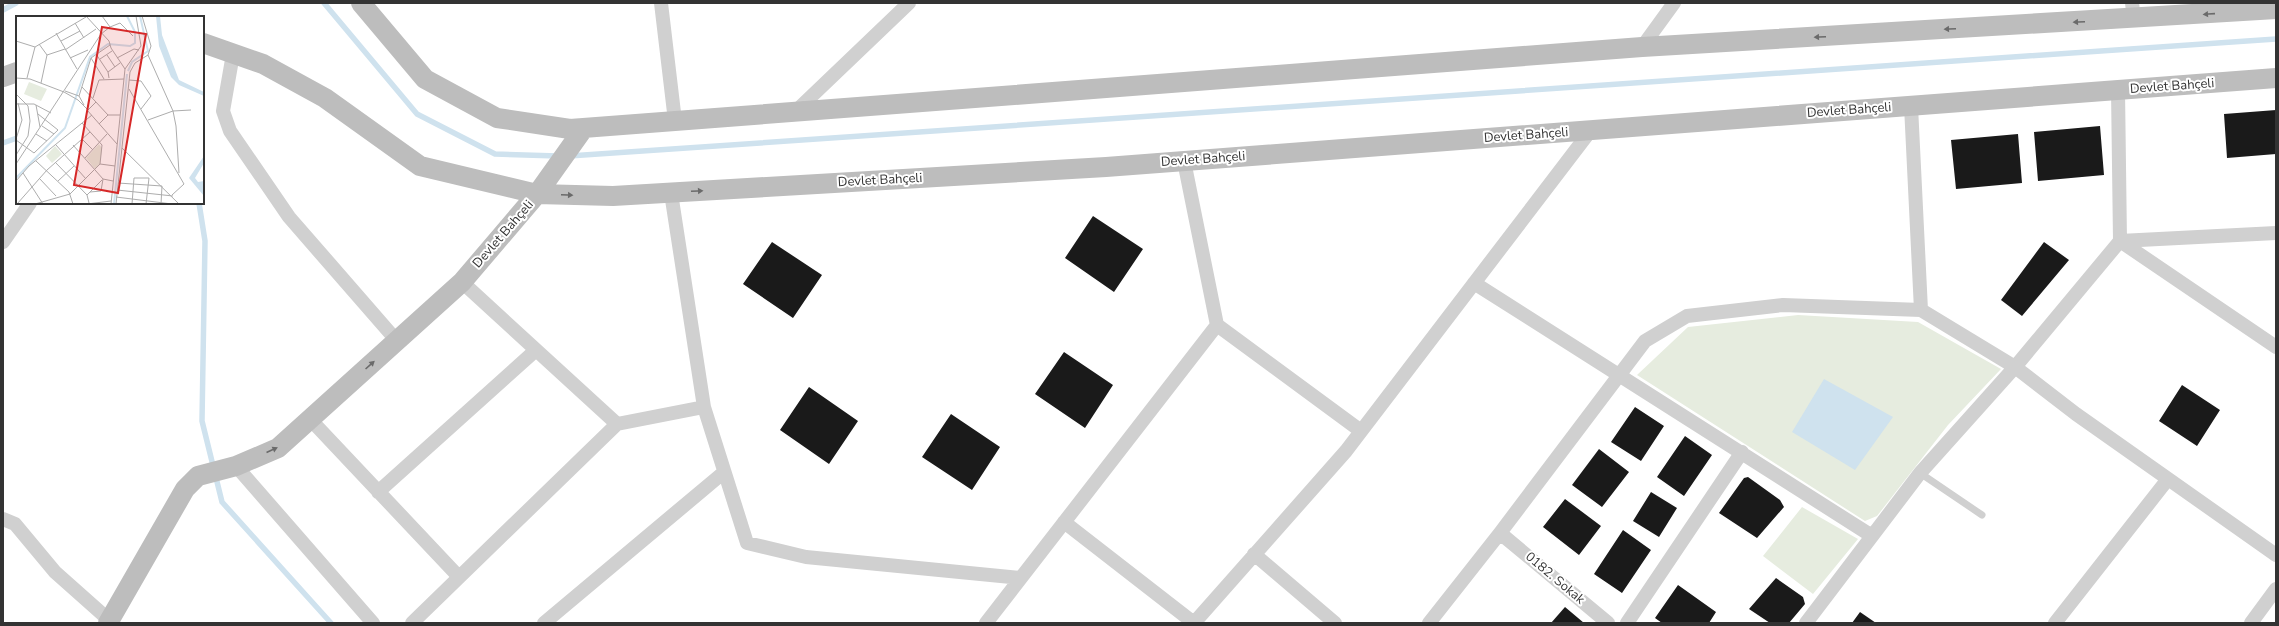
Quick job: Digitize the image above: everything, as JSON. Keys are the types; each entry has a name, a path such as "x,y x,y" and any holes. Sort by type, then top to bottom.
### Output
{"street":[{"path":"361,3 425,79 497,118 570,129 2133,11 2240,7 2276,9"},
{"path":"661,3 675,121"},
{"path":"795,112 909,3"},
{"path":"1642,47 1674,3"},
{"path":"204,43 263,64 325,98 420,166 538,194 584,128"},
{"path":"233,54 224,111 230,131 289,217 397,341"},
{"path":"3,77 16,72"},
{"name":"Devlet Bahçeli","path":"109,622 185,488 198,476 236,466 278,448 462,282 538,194 613,196 1184,161 2276,78"},
{"path":"1806,623 1920,473 2014,367 2120,241 2118,90"},
{"path":"1911,106 1921,310"},
{"path":"1064,522 1194,623 1361,431 1591,130"},
{"path":"1184,161 1217,325 1361,431"},
{"path":"671,193 704,407 723,473 747,543 806,557 1021,578"},
{"path":"3,242 29,204"},
{"path":"2120,241 2276,233"},
{"path":"2120,241 2276,347"},
{"path":"462,282 617,424"},
{"path":"1474,283 1872,536"},
{"path":"1428,623 1500,533 1645,341 1687,316 1783,305 1921,310 2014,367 2168,479 2276,555"},
{"path":"986,623 1217,325"},
{"path":"378,492 536,350"},
{"path":"412,623 617,424 704,407"},
{"path":"310,419 459,577"},
{"path":"1627,623 1742,452"},
{"path":"236,466 373,623"},
{"path":"544,623 723,473"},
{"path":"2055,623 2168,479"},
{"path":"3,519 15,524 55,572 109,622"},
{"name":"0182. Sokak","path":"1500,533 1608,623"},
{"path":"1254,554 1335,623"},
{"path":"2250,623 2276,589"}],"lane":[{"path":"1920,473 1982,515"}],"shaded area":[{"path":"1798,315 1918,322 2001,369 1948,425 1877,516 1865,521 1637,375 1688,327"},
{"path":"1802,507 1858,539 1813,594 1763,556"}],"water":[{"path":"1824,379 1893,417 1855,470 1792,432"}],"building":[{"path":"2276,110 2276,154 2227,158 2224,114"},
{"path":"2100,126 2104,175 2038,181 2034,132"},
{"path":"2018,134 2022,183 1956,189 1951,140"},
{"path":"1093,216 1143,249 1114,292 1065,258"},
{"path":"772,242 822,275 793,318 743,284"},
{"path":"2044,242 2069,260 2022,316 2001,300"},
{"path":"1064,352 1113,385 1085,428 1035,394"},
{"path":"2182,385 2220,410 2197,446 2159,421"},
{"path":"809,387 858,421 829,464 780,430"},
{"path":"1635,407 1664,426 1641,461 1611,442"},
{"path":"951,414 1000,447 972,490 922,457"},
{"path":"1685,436 1712,455 1684,496 1657,477"},
{"path":"1599,449 1629,472 1602,507 1572,485"},
{"path":"1748,477 1780,500 1784,507 1757,538 1719,513 1744,478"},
{"path":"1651,492 1677,508 1659,537 1633,521"},
{"path":"1565,499 1601,526 1579,555 1543,527"},
{"path":"1623,530 1651,550 1622,593 1594,574"},
{"path":"1776,578 1803,597 1805,604 1789,623 1770,623 1749,609"},
{"path":"1678,585 1716,612 1709,623 1662,623 1655,618"},
{"path":"1565,607 1584,623 1551,623"},
{"path":"1860,612 1876,623 1852,623"}],"waterway":[{"path":"3,10 16,3"},
{"path":"324,3 417,114 495,154 558,156"},
{"path":"569,156 2276,39"},
{"path":"3,143 16,138"},
{"path":"199,204 205,241 202,421 222,502 331,623"}]}
